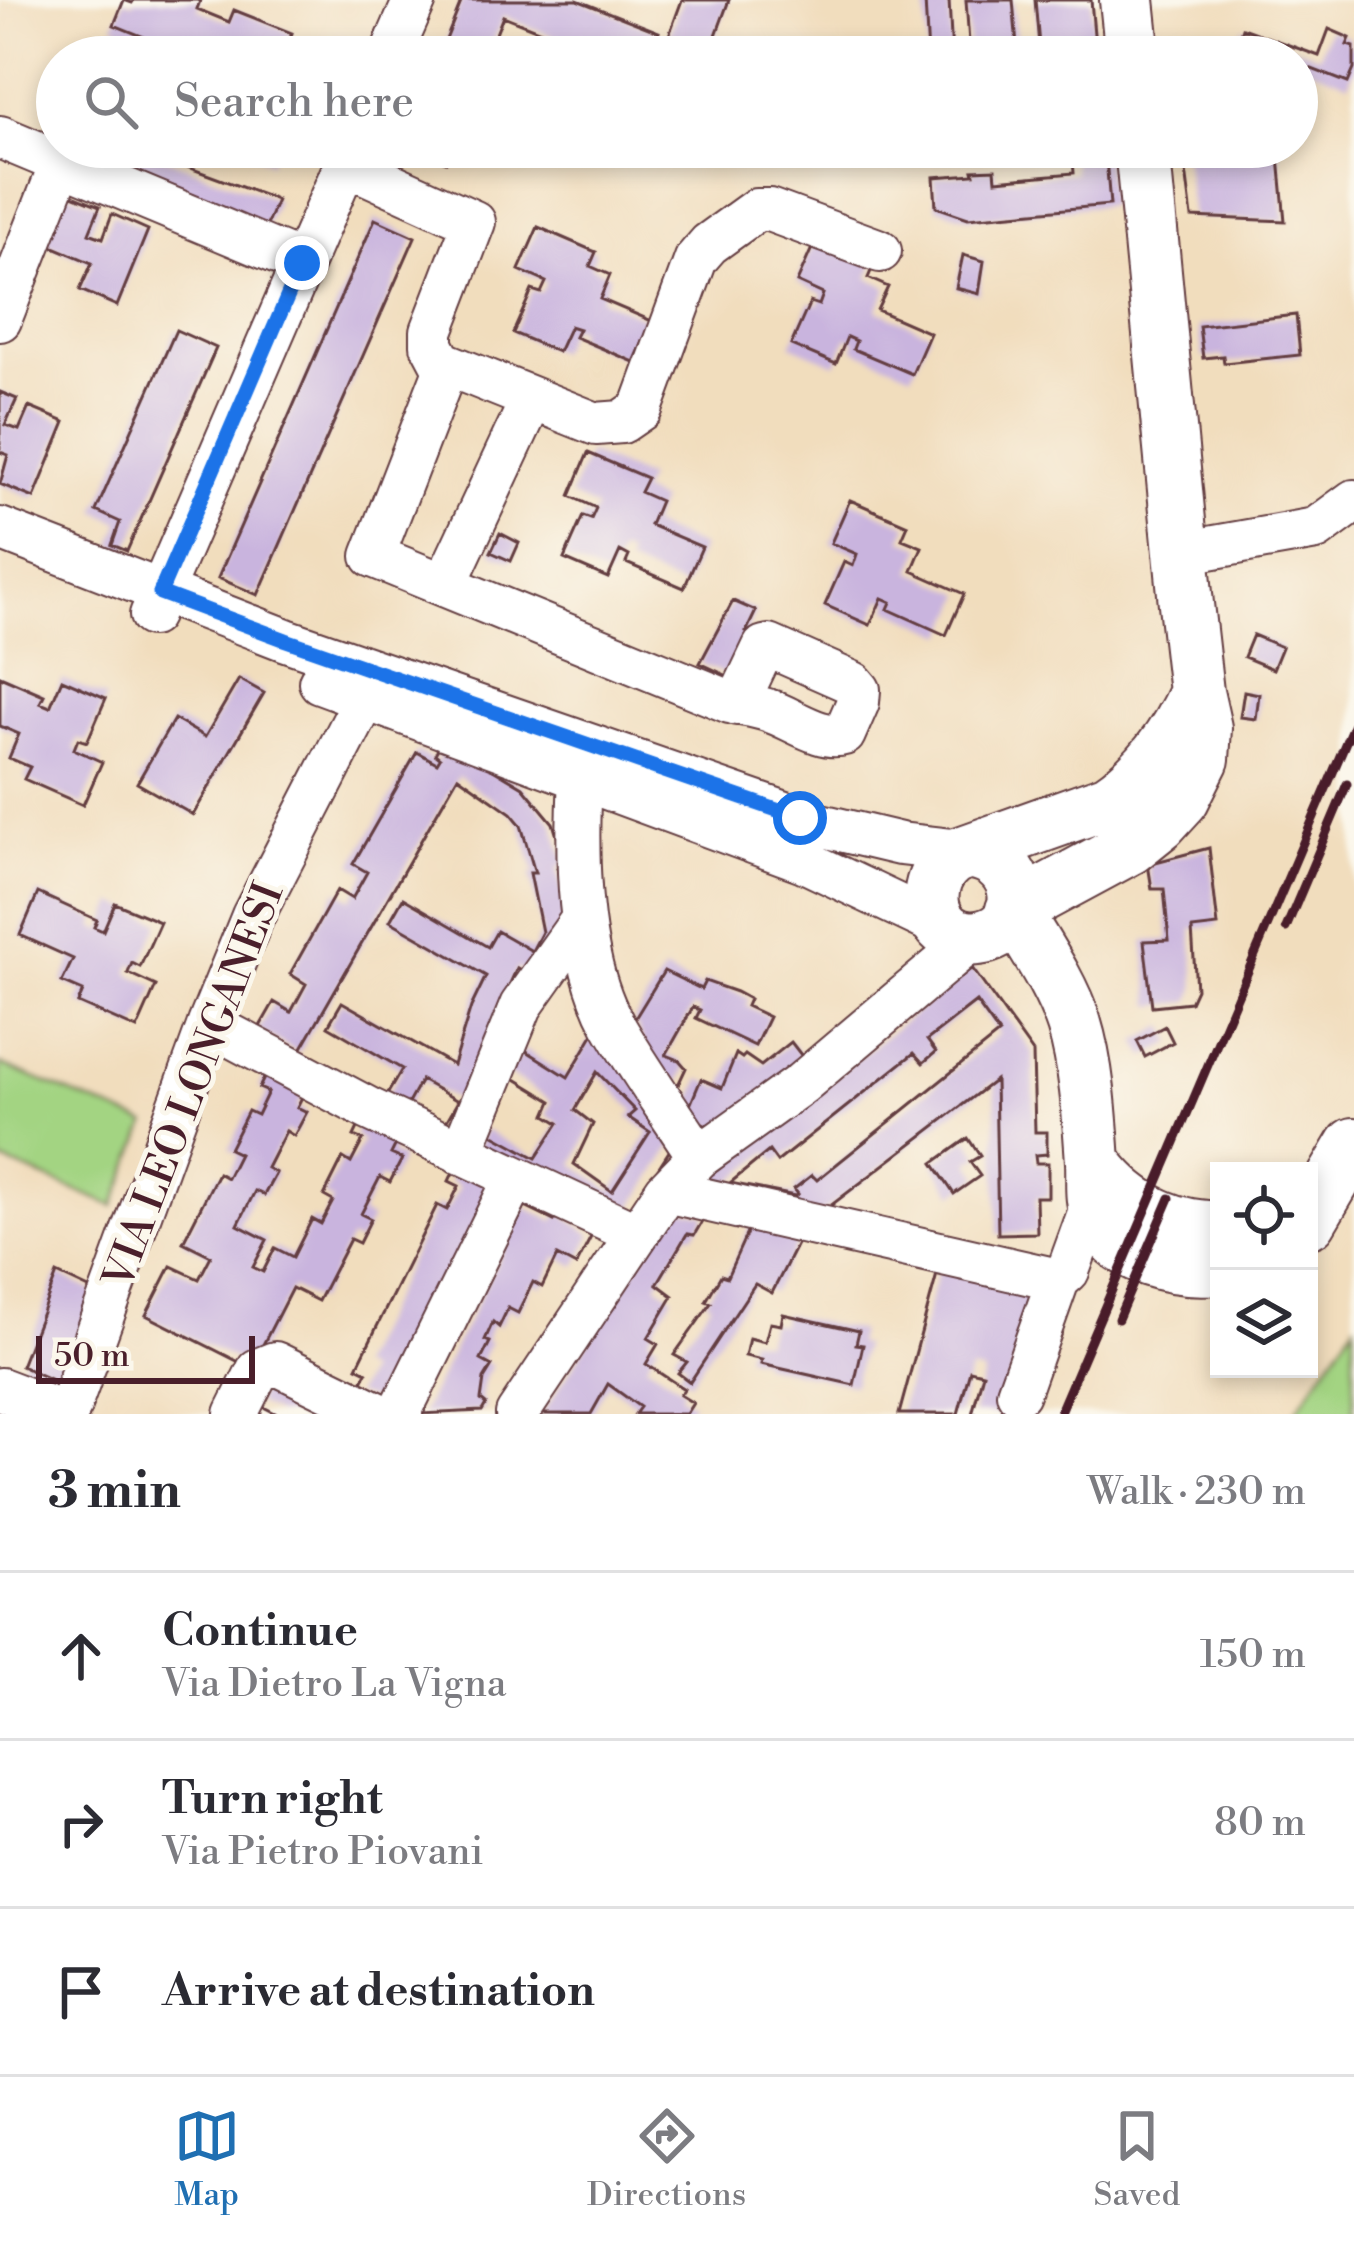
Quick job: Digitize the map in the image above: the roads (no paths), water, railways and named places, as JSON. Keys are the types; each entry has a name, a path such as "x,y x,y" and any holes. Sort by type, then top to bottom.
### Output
{"main road":[{"path":"1127,0 1131,36"},
{"path":"977,925 1130,847 1183,799 1202,759 1204,728 1181,553 1144,168"},
{"path":"1077,1041 1054,980 977,925 931,905 932,880 947,860 1108,801 1129,788 1161,754 1196,692"},
{"path":"971,852 996,858 1015,885 977,925"},
{"path":"1078,875 1071,933 1077,1041 1102,1202 1141,1256 1176,1267 1210,1267"},
{"path":"1318,1210 1335,1165"},
{"path":"1102,1202 1108,1183 1152,1214 1210,1227"}],"street":[{"path":"399,36 415,0"},
{"path":"0,137 36,152"},
{"path":"0,320 60,168"},
{"path":"76,168 302,263"},
{"path":"155,604 343,168"},
{"path":"373,168 473,222 431,338 437,358 531,401 596,424 622,422 641,409 696,260 748,214 770,210 880,251"},
{"path":"447,365 372,554 737,704"},
{"path":"445,586 531,401"},
{"path":"1181,553 1316,529 1354,500"},
{"path":"0,529 365,699 977,925 801,1084 699,1157 666,1191 518,1414"},
{"path":"0,557 286,640 820,825 900,844 971,852"},
{"name":"VIA LEO LONGANESI","path":"66,1414 253,916 365,699"},
{"path":"580,778 582,920 611,1022 699,1157"},
{"path":"461,1153 521,1006 582,920"},
{"path":"209,1024 461,1153 637,1234"},
{"path":"399,1414 515,1179"},
{"path":"666,1191 1063,1276"},
{"path":"1018,1394 1063,1276 1102,1202"},
{"path":"236,1414 260,1367 274,1364 379,1414"},
{"path":"0,1389 66,1414"}],"railway":[{"path":"1059,1414 1354,723"},
{"path":"1286,928 1347,784"},
{"path":"1118,1319 1170,1198"}]}
